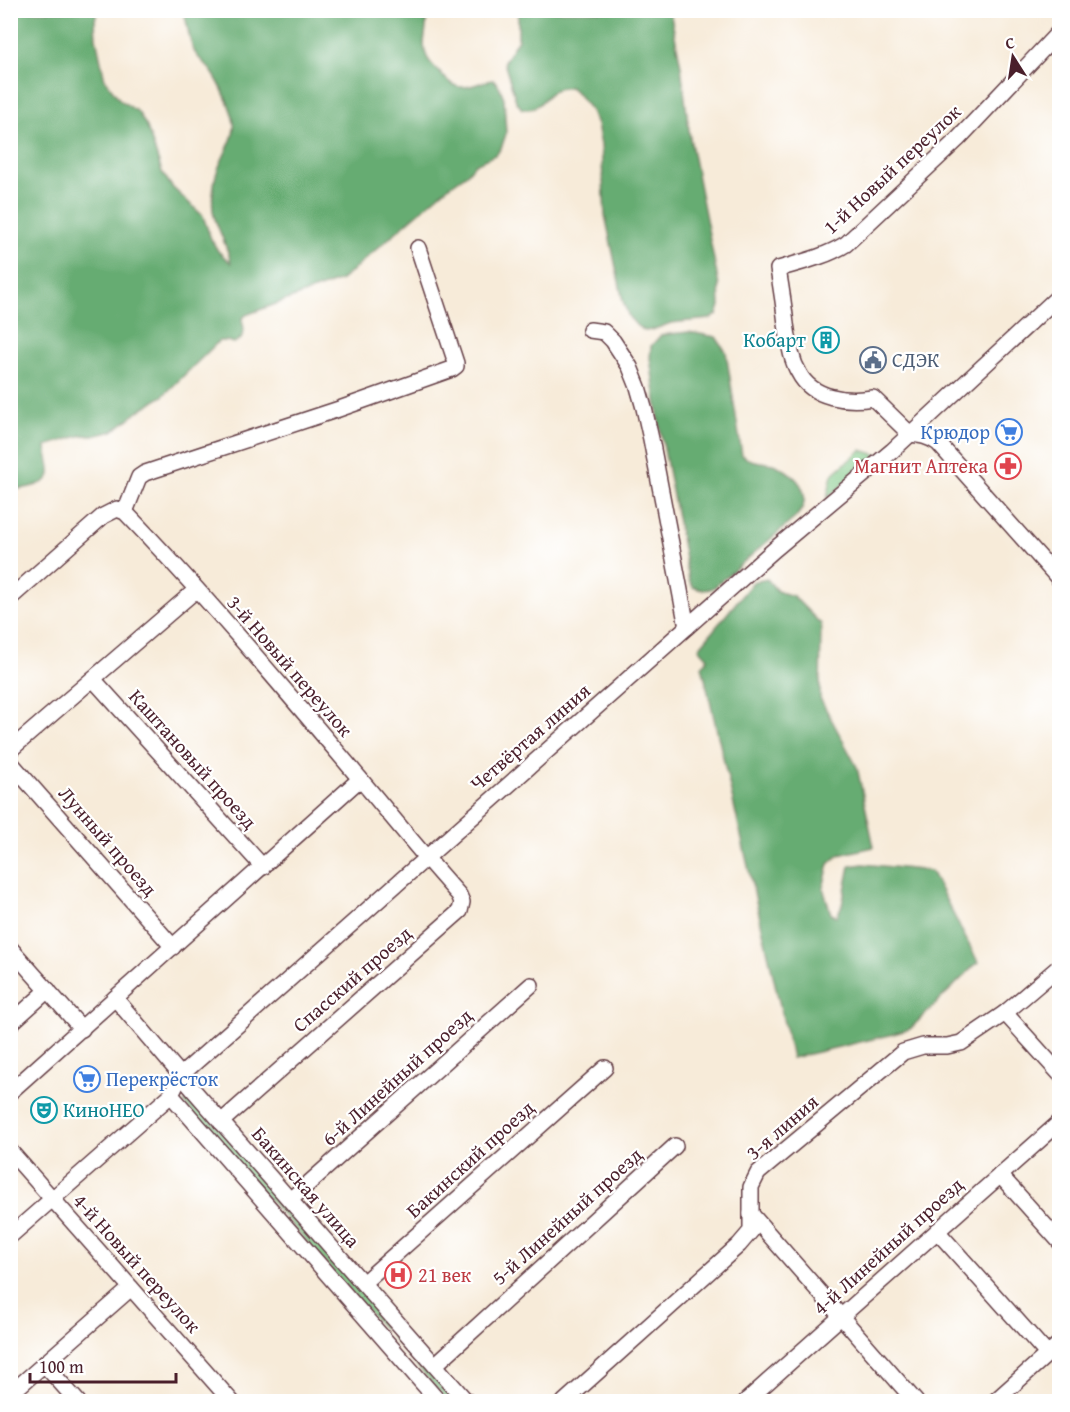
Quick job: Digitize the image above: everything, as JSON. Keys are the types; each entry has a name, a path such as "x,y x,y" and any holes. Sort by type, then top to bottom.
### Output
{"street":[{"name":"1-й Новый переулок","path":"1059,31 958,139 846,244 819,257 778,269 791,354 799,374 809,387 825,395 845,399 873,398 909,434 922,435 938,443 1059,580"},
{"path":"10,598 103,516 121,511 139,477 145,473 339,410 456,366 418,248"},
{"name":"Четвёртая линия","path":"181,1075 775,549 909,434 1059,295"},
{"path":"590,330 604,332 613,341 630,367 638,387 651,439 687,627"},
{"name":"3-й Новый переулок","path":"121,511 170,558 425,858"},
{"path":"10,750 196,590"},
{"name":"Каштановый проезд","path":"93,679 262,867"},
{"name":"Лунный проезд","path":"10,762 173,947"},
{"path":"10,1092 360,779"},
{"name":"Спасский проезд","path":"221,1122 460,912 462,902 459,895 425,858"},
{"path":"10,948 82,1029"},
{"name":"3-я линия","path":"564,1401 739,1245 751,1231 751,1187 758,1173 903,1052 923,1046 947,1046 961,1043 1005,1012 1059,966"},
{"name":"6-й Линейный проезд","path":"290,1200 531,985"},
{"path":"10,1024 48,990"},
{"name":"Бакинская улица","path":"115,998 467,1401"},
{"path":"1005,1012 1059,1074"},
{"name":"Бакинский проезд","path":"363,1283 605,1068"},
{"path":"10,1236 171,1095 181,1075"},
{"name":"Бакинская улица","path":"171,1095 439,1401"},
{"name":"4-й Линейный проезд","path":"746,1401 1059,1122"},
{"name":"5-й Линейный проезд","path":"435,1365 675,1146"},
{"name":"4-й Новый переулок","path":"10,1151 232,1401"},
{"path":"1000,1174 1059,1242"},
{"path":"751,1214 916,1401"},
{"path":"937,1231 1047,1354"},
{"path":"10,1394 131,1288"},
{"path":"382,1335 398,1322"},
{"path":"994,1401 1059,1343"},
{"path":"44,1364 78,1401"}],"green space":[{"path":"10,11 97,11 96,38 105,80 120,100 138,112 147,127 162,172 172,187 203,216 218,251 231,263 214,216 212,202 217,172 234,130 233,117 219,83 194,51 183,11 424,11 426,23 424,45 428,60 446,79 459,87 494,80 504,98 506,134 497,154 475,164 467,174 447,188 341,280 246,315 242,319 244,329 241,339 234,343 219,341 163,396 113,431 93,436 83,435 46,446 50,472 46,481 22,489 13,488 10,487"},
{"path":"520,11 670,11 681,66 690,138 719,285 720,306 717,315 710,319 671,323 645,331 629,317 623,301 605,215 601,145 597,124 591,111 570,87 555,90 538,105 529,109 522,109 516,101 504,62 518,39"},
{"path":"689,332 716,337 726,352 742,455 753,461 773,464 785,470 797,480 804,492 802,508 795,518 713,588 705,590 693,587 689,580 660,428 650,358 651,346 661,335"},
{"path":"861,450 878,455 827,498 832,475"},
{"path":"767,579 777,591 793,596 821,624 820,698 857,767 874,847 839,855 829,864 823,888 831,914 837,916 842,905 850,866 863,864 931,871 978,962 910,1029 792,1058 702,666 708,658 699,648 753,582"},
{"path":"191,1097 390,1322 383,1328 184,1103"},
{"path":"398,1332 458,1401 448,1401 392,1337"}],"place":[{"name":"Кобарт","path":"826,340"},
{"name":"СДЭК","path":"873,360"},
{"name":"Крюдор","path":"1009,432"},
{"name":"Магнит Аптека","path":"1008,466"},
{"name":"Перекрёсток","path":"87,1079"},
{"name":"КиноНЕО","path":"44,1110"},
{"name":"21 век","path":"398,1275"}]}
